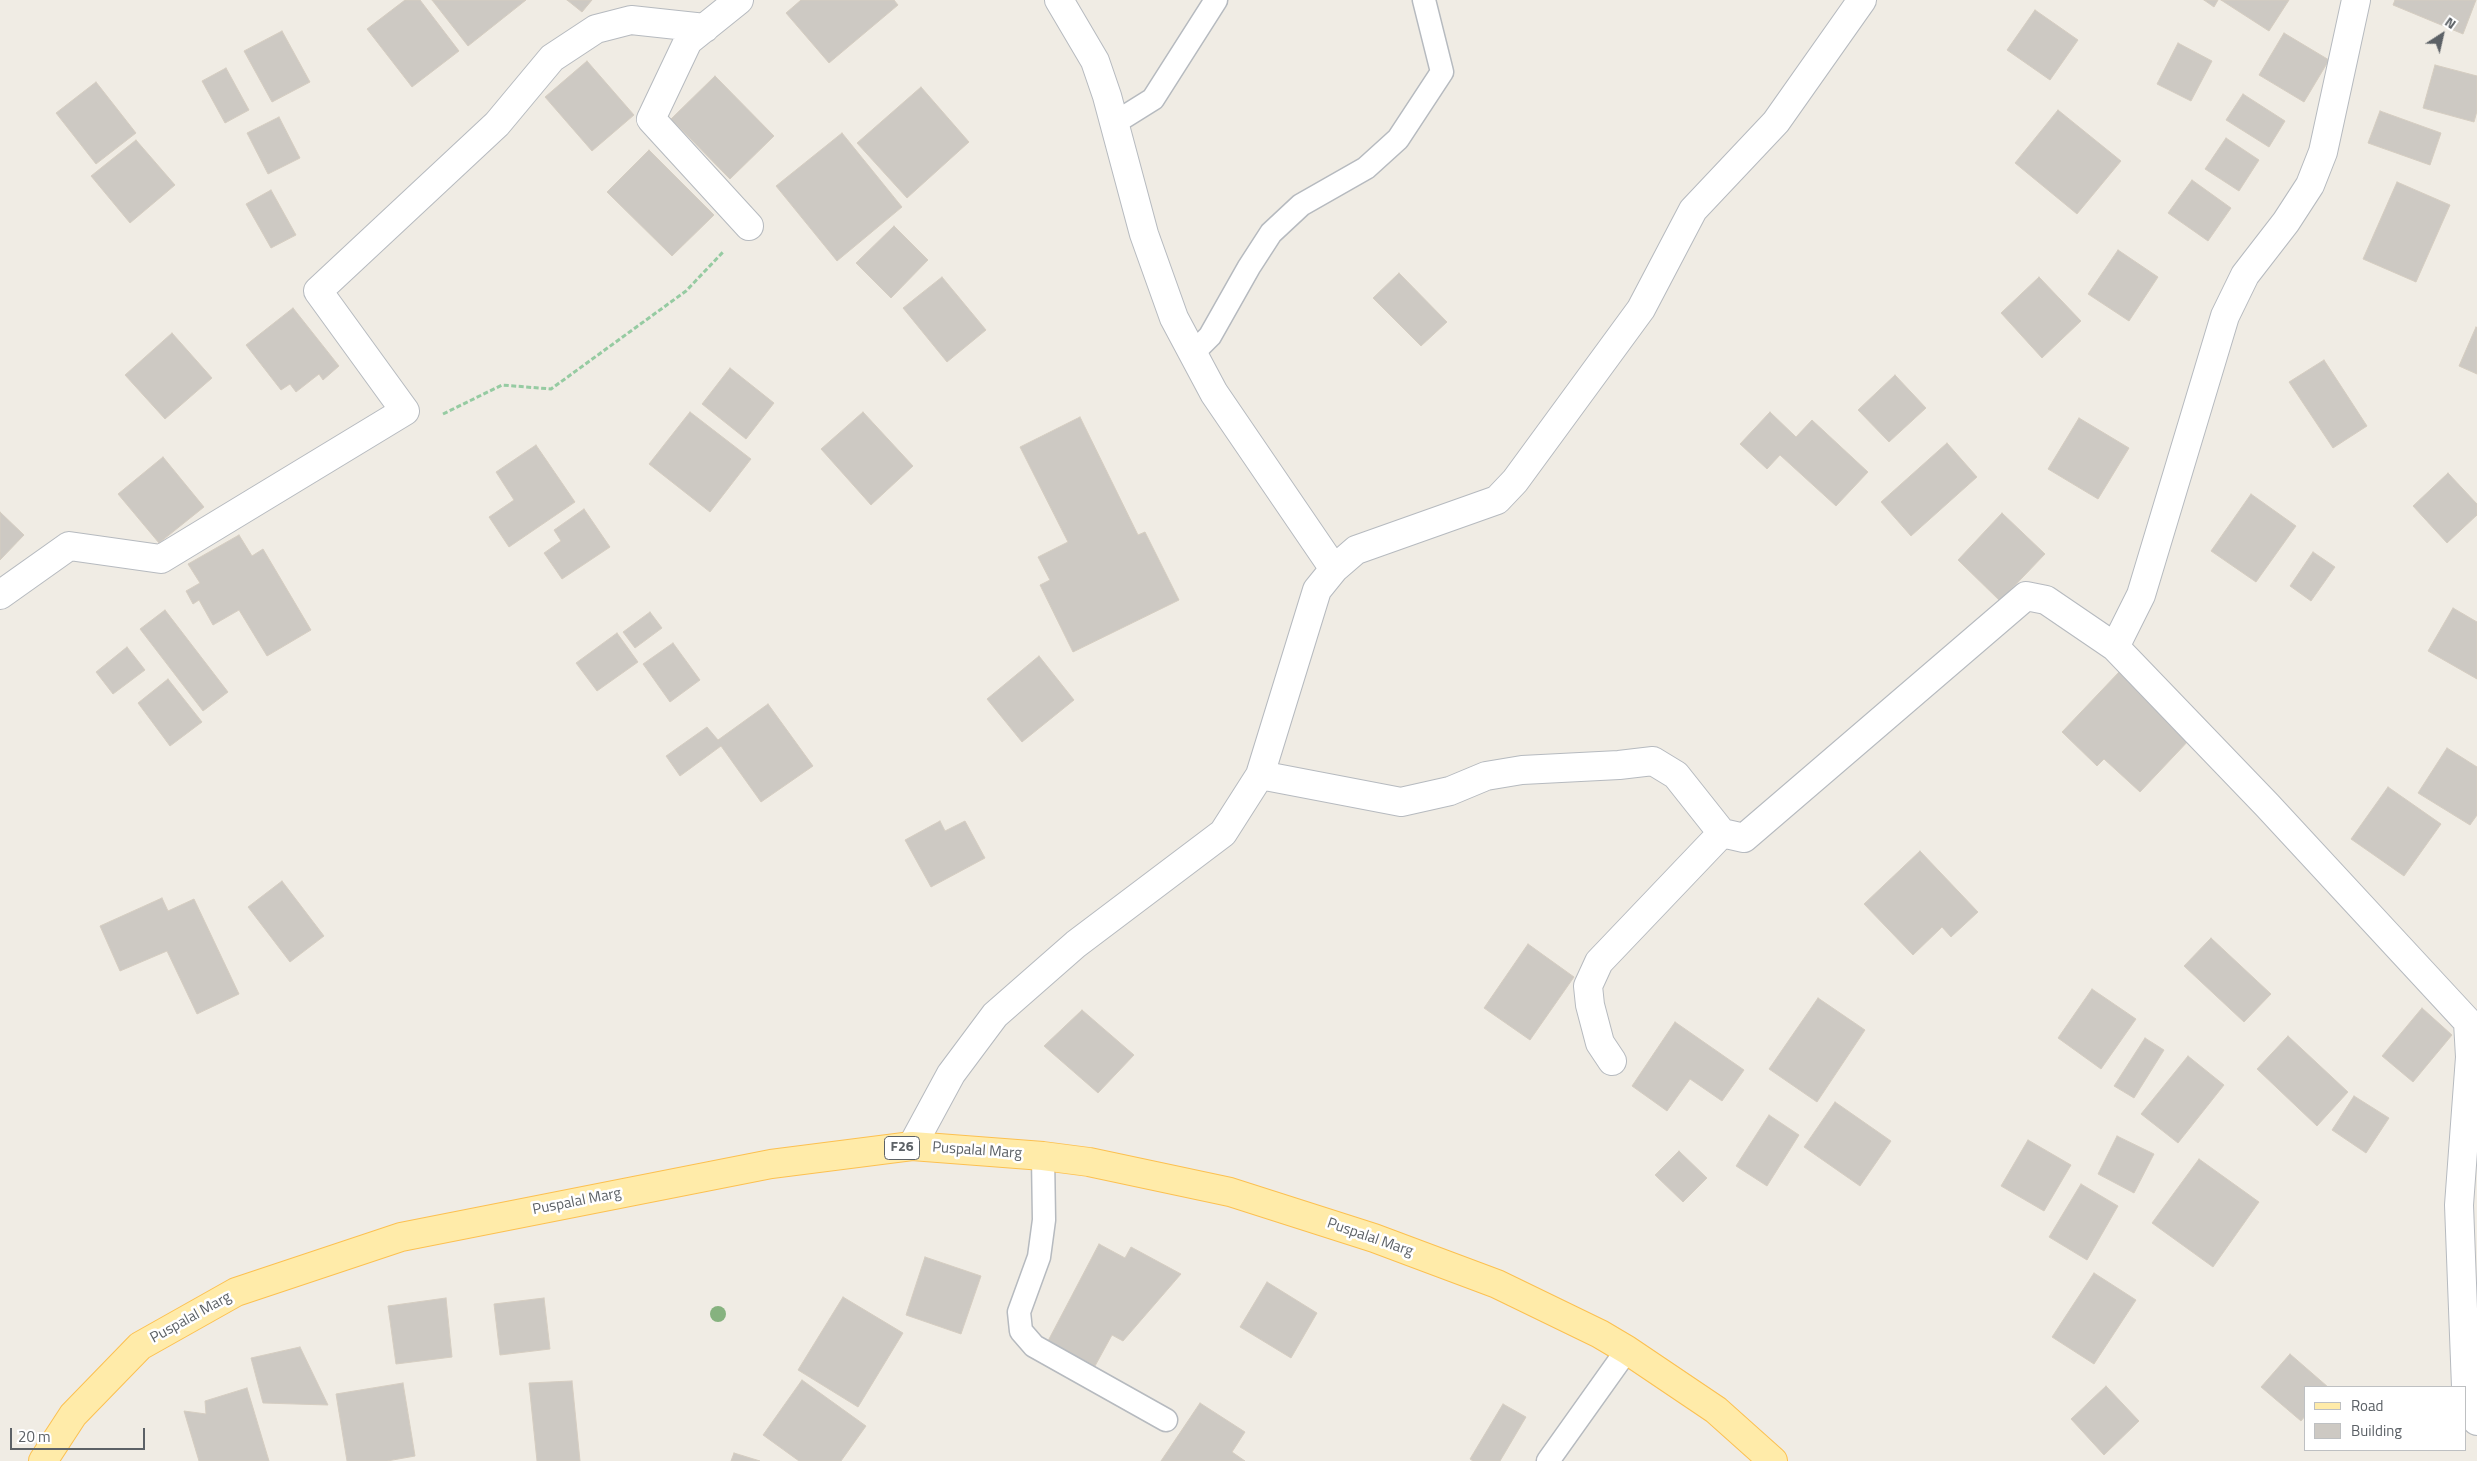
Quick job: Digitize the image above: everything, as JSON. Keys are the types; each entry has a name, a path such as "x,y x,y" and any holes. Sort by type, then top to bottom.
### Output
{"main road":[{"name":"Puspalal Marg","path":"43,1461 73,1415 140,1346 236,1292 401,1237 771,1164 912,1146 1043,1156 1089,1162 1230,1192 1374,1238 1497,1284 1628,1350 1716,1410 1773,1461"}],"street":[{"path":"739,0 688,41 651,119 749,226"},
{"path":"1059,0 1095,61 1107,96 1144,234 1174,318 1214,393 1334,569"},
{"path":"912,1146 951,1074 995,1015 1076,944 1223,833 1260,775 1317,590 1334,569 1356,550 1497,500 1515,481 1641,309 1694,210 1776,122 1862,0"},
{"path":"2115,647 2141,595 2226,316 2245,275 2286,222 2310,186 2323,152 2356,0"},
{"path":"0,595 69,546 161,559 405,411 318,292 497,124 552,58 596,30 631,20 705,28"},
{"path":"1260,775 1401,802 1450,791 1495,774 1653,760 1676,775 1722,833 1744,838 2026,596 2046,600 2115,647 2266,805 2468,1022 2470,1057 2459,1204 2466,1386"},
{"path":"1612,1061 1600,1044 1590,1005 1588,986 1599,962 1722,833"},
{"path":"2467,1391 2477,1421"}],"lane":[{"path":"1113,124 1153,99 1216,0"},
{"path":"1193,353 1210,336 1249,267 1271,233 1301,205 1366,168 1398,139 1442,72 1424,0"},
{"path":"1043,1156 1043,1230 1039,1257 1019,1312 1021,1331 1034,1346 1166,1420"},
{"path":"1548,1461 1628,1350"}],"path":[{"path":"405,411 443,414 502,385 551,389 686,291 749,226"}],"building":[{"path":"405,0 420,0 459,51 412,87 367,29"},
{"path":"432,0 526,0 468,46"},
{"path":"567,0 592,0 582,12"},
{"path":"801,0 894,0 898,5 829,63 786,13"},
{"path":"2204,0 2218,0 2214,7"},
{"path":"2221,0 2289,0 2269,31"},
{"path":"2395,0 2476,0 2463,34 2393,5"},
{"path":"2035,10 2078,40 2050,80 2007,50"},
{"path":"282,31 310,82 272,102 244,51"},
{"path":"2284,33 2329,60 2304,102 2259,75"},
{"path":"2178,43 2212,61 2191,101 2157,84"},
{"path":"587,61 634,115 592,151 545,97"},
{"path":"2435,65 2477,76 2477,111 2474,122 2423,108"},
{"path":"226,68 249,110 225,123 202,81"},
{"path":"715,76 774,136 730,179 671,119"},
{"path":"96,82 136,133 96,164 56,113"},
{"path":"921,87 969,142 907,198 857,143"},
{"path":"2243,94 2285,121 2269,147 2226,120"},
{"path":"2058,110 2121,161 2077,214 2015,163"},
{"path":"2380,111 2441,133 2430,165 2368,143"},
{"path":"279,117 300,158 268,174 247,133"},
{"path":"842,133 902,207 837,261 776,186"},
{"path":"2226,138 2259,160 2239,191 2205,169"},
{"path":"136,140 175,185 130,223 91,176"},
{"path":"649,150 714,215 672,256 607,192"},
{"path":"2192,180 2231,208 2208,241 2168,213"},
{"path":"2397,182 2450,205 2416,282 2363,259"},
{"path":"271,190 296,235 271,248 246,204"},
{"path":"894,226 928,260 891,298 856,263"},
{"path":"2118,250 2158,277 2129,321 2088,294"},
{"path":"1399,273 1447,322 1421,346 1373,298"},
{"path":"942,277 986,330 947,362 903,308"},
{"path":"2039,277 2081,321 2042,358 2001,313"},
{"path":"293,308 339,366 323,380 319,374 296,392 290,384 281,390 246,345"},
{"path":"2477,328 2477,374 2459,366"},
{"path":"172,333 212,378 165,419 125,375"},
{"path":"2324,360 2367,426 2333,448 2289,382"},
{"path":"730,368 774,403 746,439 702,404"},
{"path":"1895,375 1926,408 1889,442 1858,410"},
{"path":"690,412 751,459 710,512 649,464"},
{"path":"863,412 913,466 871,505 821,449"},
{"path":"1770,412 1796,437 1812,420 1868,472 1836,506 1780,455 1767,469 1740,444"},
{"path":"1080,417 1138,535 1145,532 1179,600 1073,652 1040,585 1050,580 1038,557 1068,542 1020,447"},
{"path":"2079,418 2129,448 2098,499 2048,469"},
{"path":"1947,443 1977,477 1911,536 1881,502"},
{"path":"536,445 575,502 509,547 489,517 514,500 496,472"},
{"path":"163,457 204,507 159,543 118,494"},
{"path":"2448,473 2477,504 2477,515 2447,543 2413,506"},
{"path":"2251,494 2296,526 2256,582 2211,551"},
{"path":"584,509 610,547 562,579 544,553 561,541 554,530"},
{"path":"0,512 24,535 0,560"},
{"path":"2002,513 2045,554 2000,601 1958,560"},
{"path":"239,535 252,556 263,549 311,630 267,656 239,610 213,625 199,600 193,604 186,591 200,583 188,564"},
{"path":"2313,552 2335,567 2311,601 2290,586"},
{"path":"2453,608 2477,622 2477,679 2428,651"},
{"path":"165,610 228,692 203,711 140,629"},
{"path":"650,612 662,628 635,648 623,632"},
{"path":"617,633 638,662 597,691 576,663"},
{"path":"673,643 700,680 670,702 643,664"},
{"path":"127,647 145,670 113,694 96,672"},
{"path":"1039,656 1074,700 1022,742 987,699"},
{"path":"2120,671 2191,738 2140,792 2104,759 2097,766 2062,732"},
{"path":"168,679 202,722 170,746 138,703"},
{"path":"768,704 813,766 761,802 721,746 680,776 666,756 707,727 718,740"},
{"path":"2447,748 2477,767 2477,815 2470,825 2418,793"},
{"path":"2388,787 2441,824 2404,876 2351,839"},
{"path":"940,821 945,831 965,821 985,858 931,887 905,840"},
{"path":"1920,851 1978,912 1951,937 1942,927 1913,955 1864,904"},
{"path":"282,881 324,936 290,962 248,907"},
{"path":"162,898 168,911 194,899 239,994 197,1014 167,951 120,971 100,926"},
{"path":"2211,938 2271,994 2244,1022 2184,966"},
{"path":"1528,944 1574,977 1530,1040 1484,1008"},
{"path":"2092,989 2136,1019 2101,1069 2058,1038"},
{"path":"1818,998 1865,1030 1817,1102 1769,1069"},
{"path":"2422,1008 2452,1035 2413,1082 2382,1056"},
{"path":"1082,1010 1134,1055 1098,1093 1044,1046"},
{"path":"1675,1022 1744,1070 1722,1101 1690,1079 1667,1111 1632,1086"},
{"path":"2288,1036 2348,1092 2317,1126 2257,1069"},
{"path":"2145,1038 2164,1050 2134,1098 2114,1086"},
{"path":"2188,1056 2224,1085 2178,1143 2141,1114"},
{"path":"2354,1096 2389,1118 2366,1153 2332,1130"},
{"path":"1835,1102 1891,1141 1860,1186 1804,1147"},
{"path":"1769,1115 1799,1135 1767,1186 1736,1166"},
{"path":"2117,1136 2154,1154 2134,1193 2098,1174"},
{"path":"2028,1140 2071,1165 2044,1211 2001,1186"},
{"path":"1679,1151 1707,1178 1683,1202 1655,1175"},
{"path":"2199,1159 2259,1202 2213,1267 2152,1223"},
{"path":"2081,1184 2118,1206 2087,1260 2049,1237"},
{"path":"1099,1244 1125,1258 1131,1247 1181,1274 1123,1341 1112,1335 1095,1366 1048,1341"},
{"path":"925,1257 981,1276 961,1334 906,1315"},
{"path":"2094,1273 2136,1300 2094,1364 2052,1337"},
{"path":"1267,1282 1317,1313 1291,1358 1240,1327"},
{"path":"843,1297 903,1333 858,1407 798,1370"},
{"path":"446,1298 452,1357 396,1364 388,1306"},
{"path":"544,1298 550,1349 500,1355 494,1304"},
{"path":"300,1347 328,1405 263,1403 251,1358"},
{"path":"2290,1354 2327,1386 2304,1386 2304,1417 2301,1421 2261,1387"},
{"path":"802,1380 866,1426 841,1461 799,1461 763,1435"},
{"path":"572,1381 580,1461 537,1461 529,1383"},
{"path":"403,1383 415,1456 387,1461 347,1461 336,1394"},
{"path":"2106,1386 2139,1421 2104,1455 2071,1419"},
{"path":"247,1388 269,1461 199,1461 184,1411 206,1414 205,1401"},
{"path":"1200,1403 1245,1432 1232,1452 1245,1461 1161,1461"},
{"path":"1503,1404 1526,1417 1500,1461 1473,1461 1470,1459"},
{"path":"734,1453 760,1461 731,1461"}]}
